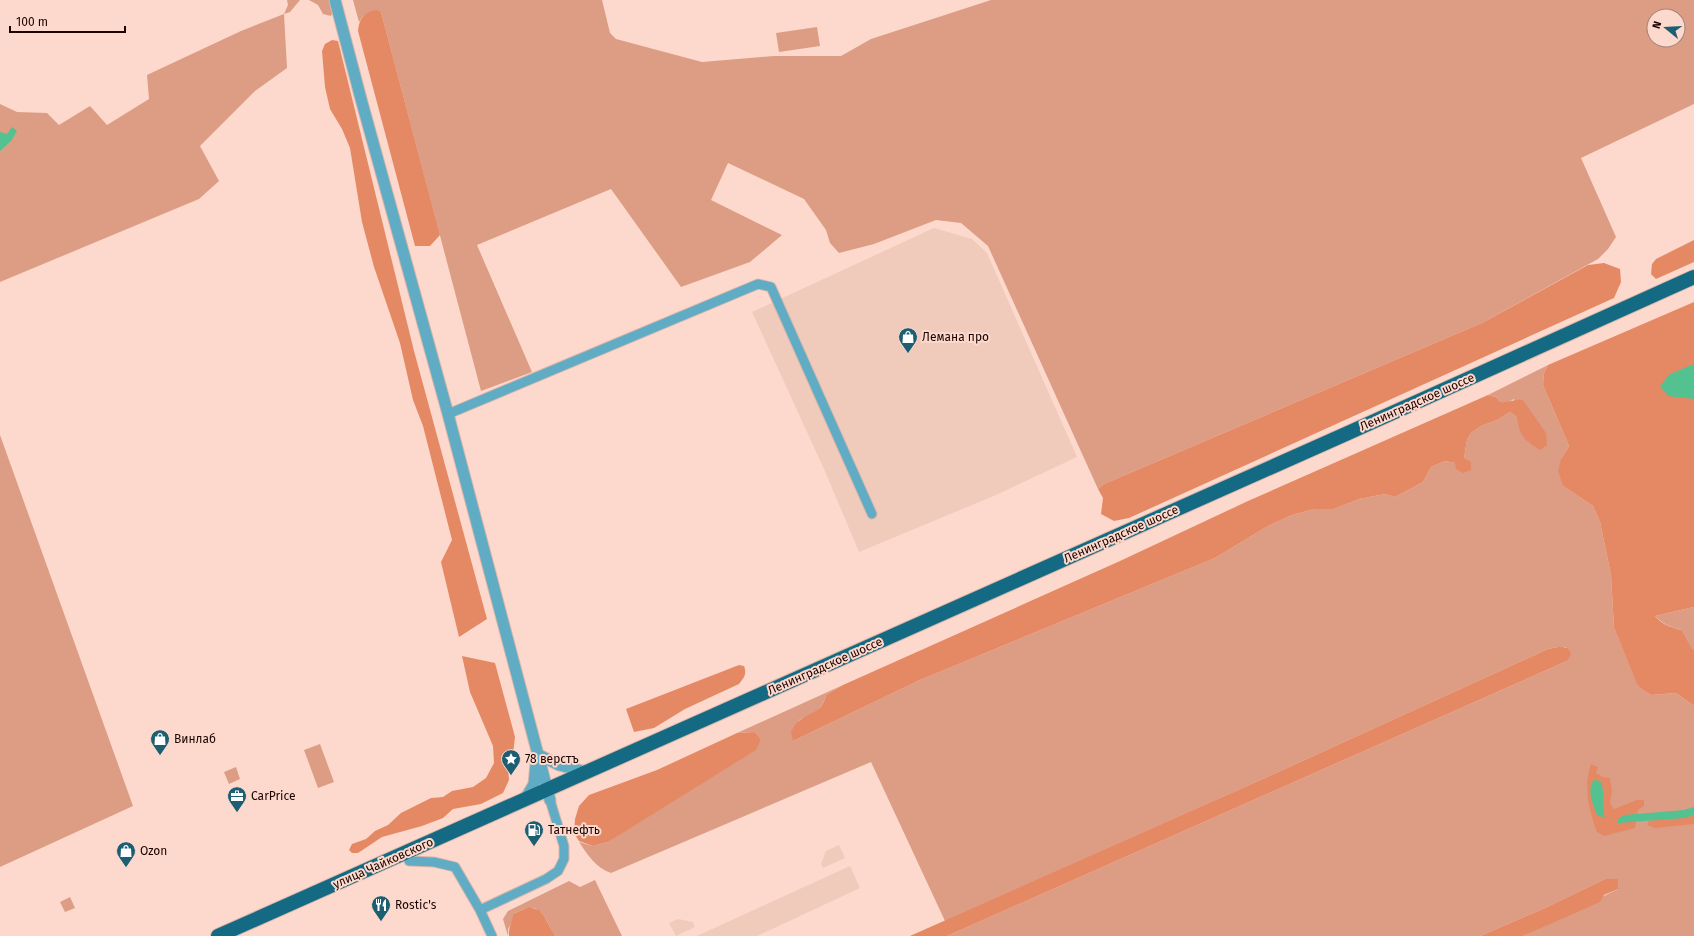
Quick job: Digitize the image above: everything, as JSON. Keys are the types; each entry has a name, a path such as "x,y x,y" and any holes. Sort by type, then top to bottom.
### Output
{"highway":[{"name":"Ленинградское шоссе","path":"548,795 586,772 1363,427 1694,277"},
{"name":"Ленинградское шоссе","path":"548,795 737,714 1352,442 1694,286"},
{"name":"улица Чайковского","path":"218,936 524,801 548,795"},
{"name":"улица Чайковского","path":"241,936 409,861 548,795"}],"street":[{"path":"335,0 448,414 548,795 564,846 564,860 558,871 546,880 480,910"},
{"path":"448,414 758,284 771,287 872,514"},
{"path":"537,754 559,765 586,772"},
{"path":"524,801 534,784 537,754"},
{"path":"409,861 434,862 455,867 480,910 492,936"}],"shaded area":[{"path":"287,0 300,0 290,12 284,14 288,5"},
{"path":"309,0 330,0 333,11 331,16 323,14 318,5"},
{"path":"353,0 602,0 610,33 616,39 702,62 774,56 841,56 871,39 991,0 1694,0 1694,104 1581,158 1616,237 1608,249 1598,259 1482,323 1104,484 1098,489 988,246 961,223 936,220 874,244 839,253 830,243 826,230 804,199 728,163 711,200 782,235 750,262 681,287 611,189 477,245 532,372 481,391 381,12 363,16 359,22"},
{"path":"376,10 381,12 440,235 430,246 415,246 358,31 361,20 365,14"},
{"path":"284,14 287,68 255,91 200,146 219,181 199,199 0,282 0,104 17,112 47,113 59,125 90,106 107,125 149,99 147,75 241,31"},
{"path":"817,27 820,46 779,52 776,33"},
{"path":"332,40 338,41 414,351 487,619 459,637 441,562 452,540 423,426 413,400 400,343 374,267 362,222 350,148 342,129 330,109 325,87 322,51 325,44"},
{"path":"12,127 17,131 11,141 0,151 0,132 7,134"},
{"path":"934,228 972,239 987,253 1077,457 996,495 859,552 824,469 752,312"},
{"path":"1694,240 1694,262 1656,279 1651,274 1652,264 1656,259"},
{"path":"1604,263 1620,269 1621,282 1614,298 1129,518 1114,521 1101,514 1103,498 1098,489 1104,484 1482,323 1588,265"},
{"path":"1694,302 1694,607 1655,616 1667,625 1682,630 1692,649 1694,650 1694,706 1676,693 1651,695 1637,684 1614,628 1611,575 1600,522 1593,506 1563,486 1558,471 1561,459 1569,446 1543,385 1544,373 1548,365"},
{"path":"1694,364 1694,399 1668,396 1660,386 1670,374"},
{"path":"1548,365 1544,373 1543,385 1569,446 1561,459 1563,486 1593,506 1600,522 1611,575 1614,628 1637,683 1644,691 1651,695 1676,693 1694,706 1694,936 1523,936 1618,889 1605,879 1545,908 1480,936 947,936 1567,661 1566,647 1548,649 1265,778 945,921 871,762 611,873 596,864 579,842 593,846 608,842 761,739 755,732 737,733 843,685 826,695 822,704 816,711 799,720 793,741 920,680 1215,558 1268,526 1292,515 1314,509 1334,509 1359,499 1385,494 1395,497 1423,482 1431,467 1445,461 1455,463 1464,458 1467,440 1471,433 1481,426 1497,420 1510,412 1517,417 1530,445 1514,399 1507,403 1500,402 1496,397 1488,395"},
{"path":"1488,395 1496,397 1500,402 1523,400 1546,433 1547,445 1540,450 1530,444 1521,433 1517,417 1510,412 1497,420 1481,426 1471,433 1467,440 1464,458 1471,462 1471,470 1463,473 1456,469 1455,463 1445,461 1431,467 1423,482 1395,497 1385,494 1359,499 1334,509 1314,509 1292,515 1268,526 1215,558 920,680 793,741 791,732 797,722 819,708 822,705 826,695 843,685 1120,561 1248,501"},
{"path":"0,435 133,806 0,867"},
{"path":"1694,607 1694,650 1692,650 1682,630 1667,625 1655,616"},
{"path":"1565,647 1569,650 1571,654 1567,661 947,936 910,936 1265,778 1548,649"},
{"path":"462,656 495,663 515,737 513,754 508,769 509,780 503,793 481,804 453,809 443,818 422,826 382,837 358,853 352,853 349,850 352,844 366,839 375,831 388,825 401,813 431,798 443,797 452,791 473,787 486,778 494,763 493,746 470,692"},
{"path":"739,665 744,666 745,674 744,678 739,684 685,709 654,728 634,732 626,709"},
{"path":"755,732 761,739 756,750 608,842 593,846 579,841 574,833 575,819 579,806 589,795 657,770 737,733"},
{"path":"320,744 334,782 318,788 304,750"},
{"path":"1591,764 1598,767 1596,773 1603,777 1610,778 1612,791 1610,803 1614,809 1637,800 1644,800 1644,806 1638,810 1635,828 1604,836 1597,832 1589,807 1587,790 1587,781"},
{"path":"236,767 240,779 229,784 224,772"},
{"path":"1594,780 1600,781 1602,785 1605,818 1597,815 1592,802 1590,793"},
{"path":"1694,807 1694,815 1685,818 1618,823 1618,819 1624,815 1684,810"},
{"path":"1694,815 1694,824 1655,828 1647,825 1649,821"},
{"path":"839,845 845,858 823,868 821,864 826,851"},
{"path":"850,866 860,888 757,936 697,936"},
{"path":"1605,879 1618,879 1618,889 1604,895 1600,902 1523,936 1480,936 1545,908"},
{"path":"595,880 622,936 555,936 542,913 533,908 526,908 513,914 513,921 508,929 508,936 503,919 508,911 569,881 580,887"},
{"path":"70,897 75,908 65,912 60,902"},
{"path":"529,907 539,910 555,936 509,936 513,914"},
{"path":"678,919 693,922 695,927 676,936 669,923"}],"place":[{"name":"Лемана про","path":"908,354"},
{"name":"Винлаб","path":"160,756"},
{"name":"78 верстъ","path":"511,776"},
{"name":"CarPrice","path":"237,813"},
{"name":"Татнефть","path":"534,847"},
{"name":"Ozon","path":"126,868"},
{"name":"Rostic's","path":"381,922"}]}
